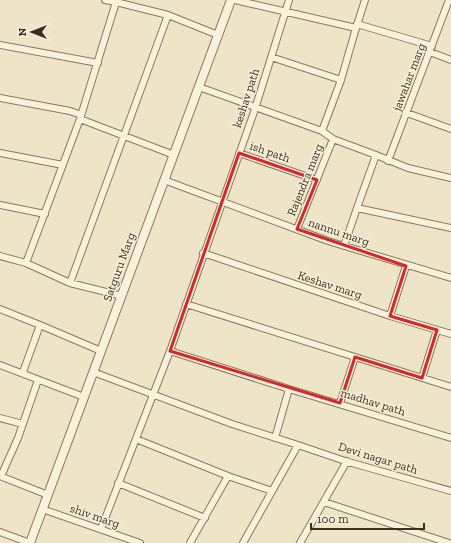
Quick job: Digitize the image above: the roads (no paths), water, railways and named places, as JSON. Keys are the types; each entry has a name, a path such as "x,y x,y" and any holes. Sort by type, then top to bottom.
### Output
{"street":[{"path":"104,0 168,15 218,35"},
{"name":"Satguru Marg","path":"30,543 231,0"},
{"path":"235,0 357,26 432,46"},
{"name":"keshav path","path":"101,529 170,351 255,107 289,0"},
{"path":"322,132 341,80 365,0"},
{"name":"jawahar marg","path":"388,161 430,52 448,0"},
{"path":"26,263 80,117 116,2"},
{"path":"70,283 122,136 168,15"},
{"path":"0,45 98,63"},
{"path":"430,52 451,60"},
{"path":"271,57 341,80"},
{"path":"199,88 322,132 333,139 388,161 408,168 451,178"},
{"path":"0,98 70,111 122,136 174,155"},
{"path":"407,113 451,129"},
{"name":"Rajendra marg","path":"297,229 333,139"},
{"path":"0,152 63,165"},
{"name":"ish path","path":"239,153 317,180"},
{"path":"344,246 376,155"},
{"name":"nannu marg","path":"164,180 344,246 406,266 451,278"},
{"path":"0,204 45,214"},
{"path":"357,208 451,228"},
{"name":"Keshav marg","path":"203,253 390,316 451,334"},
{"path":"0,256 26,263 70,283 122,296"},
{"path":"390,316 406,266"},
{"path":"186,304 451,387"},
{"path":"0,309 101,351"},
{"path":"23,372 40,325"},
{"path":"422,378 437,330"},
{"name":"madhav path","path":"170,351 451,438"},
{"path":"340,403 355,357"},
{"path":"0,365 23,372 38,380 84,397"},
{"name":"Devi nagar path","path":"94,372 275,438 347,461 451,491"},
{"path":"38,380 23,424 0,476 48,495"},
{"path":"275,438 289,389"},
{"path":"0,418 23,424"},
{"path":"136,439 228,476 272,491"},
{"path":"243,543 298,445"},
{"path":"300,543 347,461"},
{"path":"190,543 228,476"},
{"path":"118,483 205,518"},
{"path":"324,502 449,543"},
{"name":"shiv marg","path":"42,510 140,543"},
{"path":"0,532 30,543"}]}
